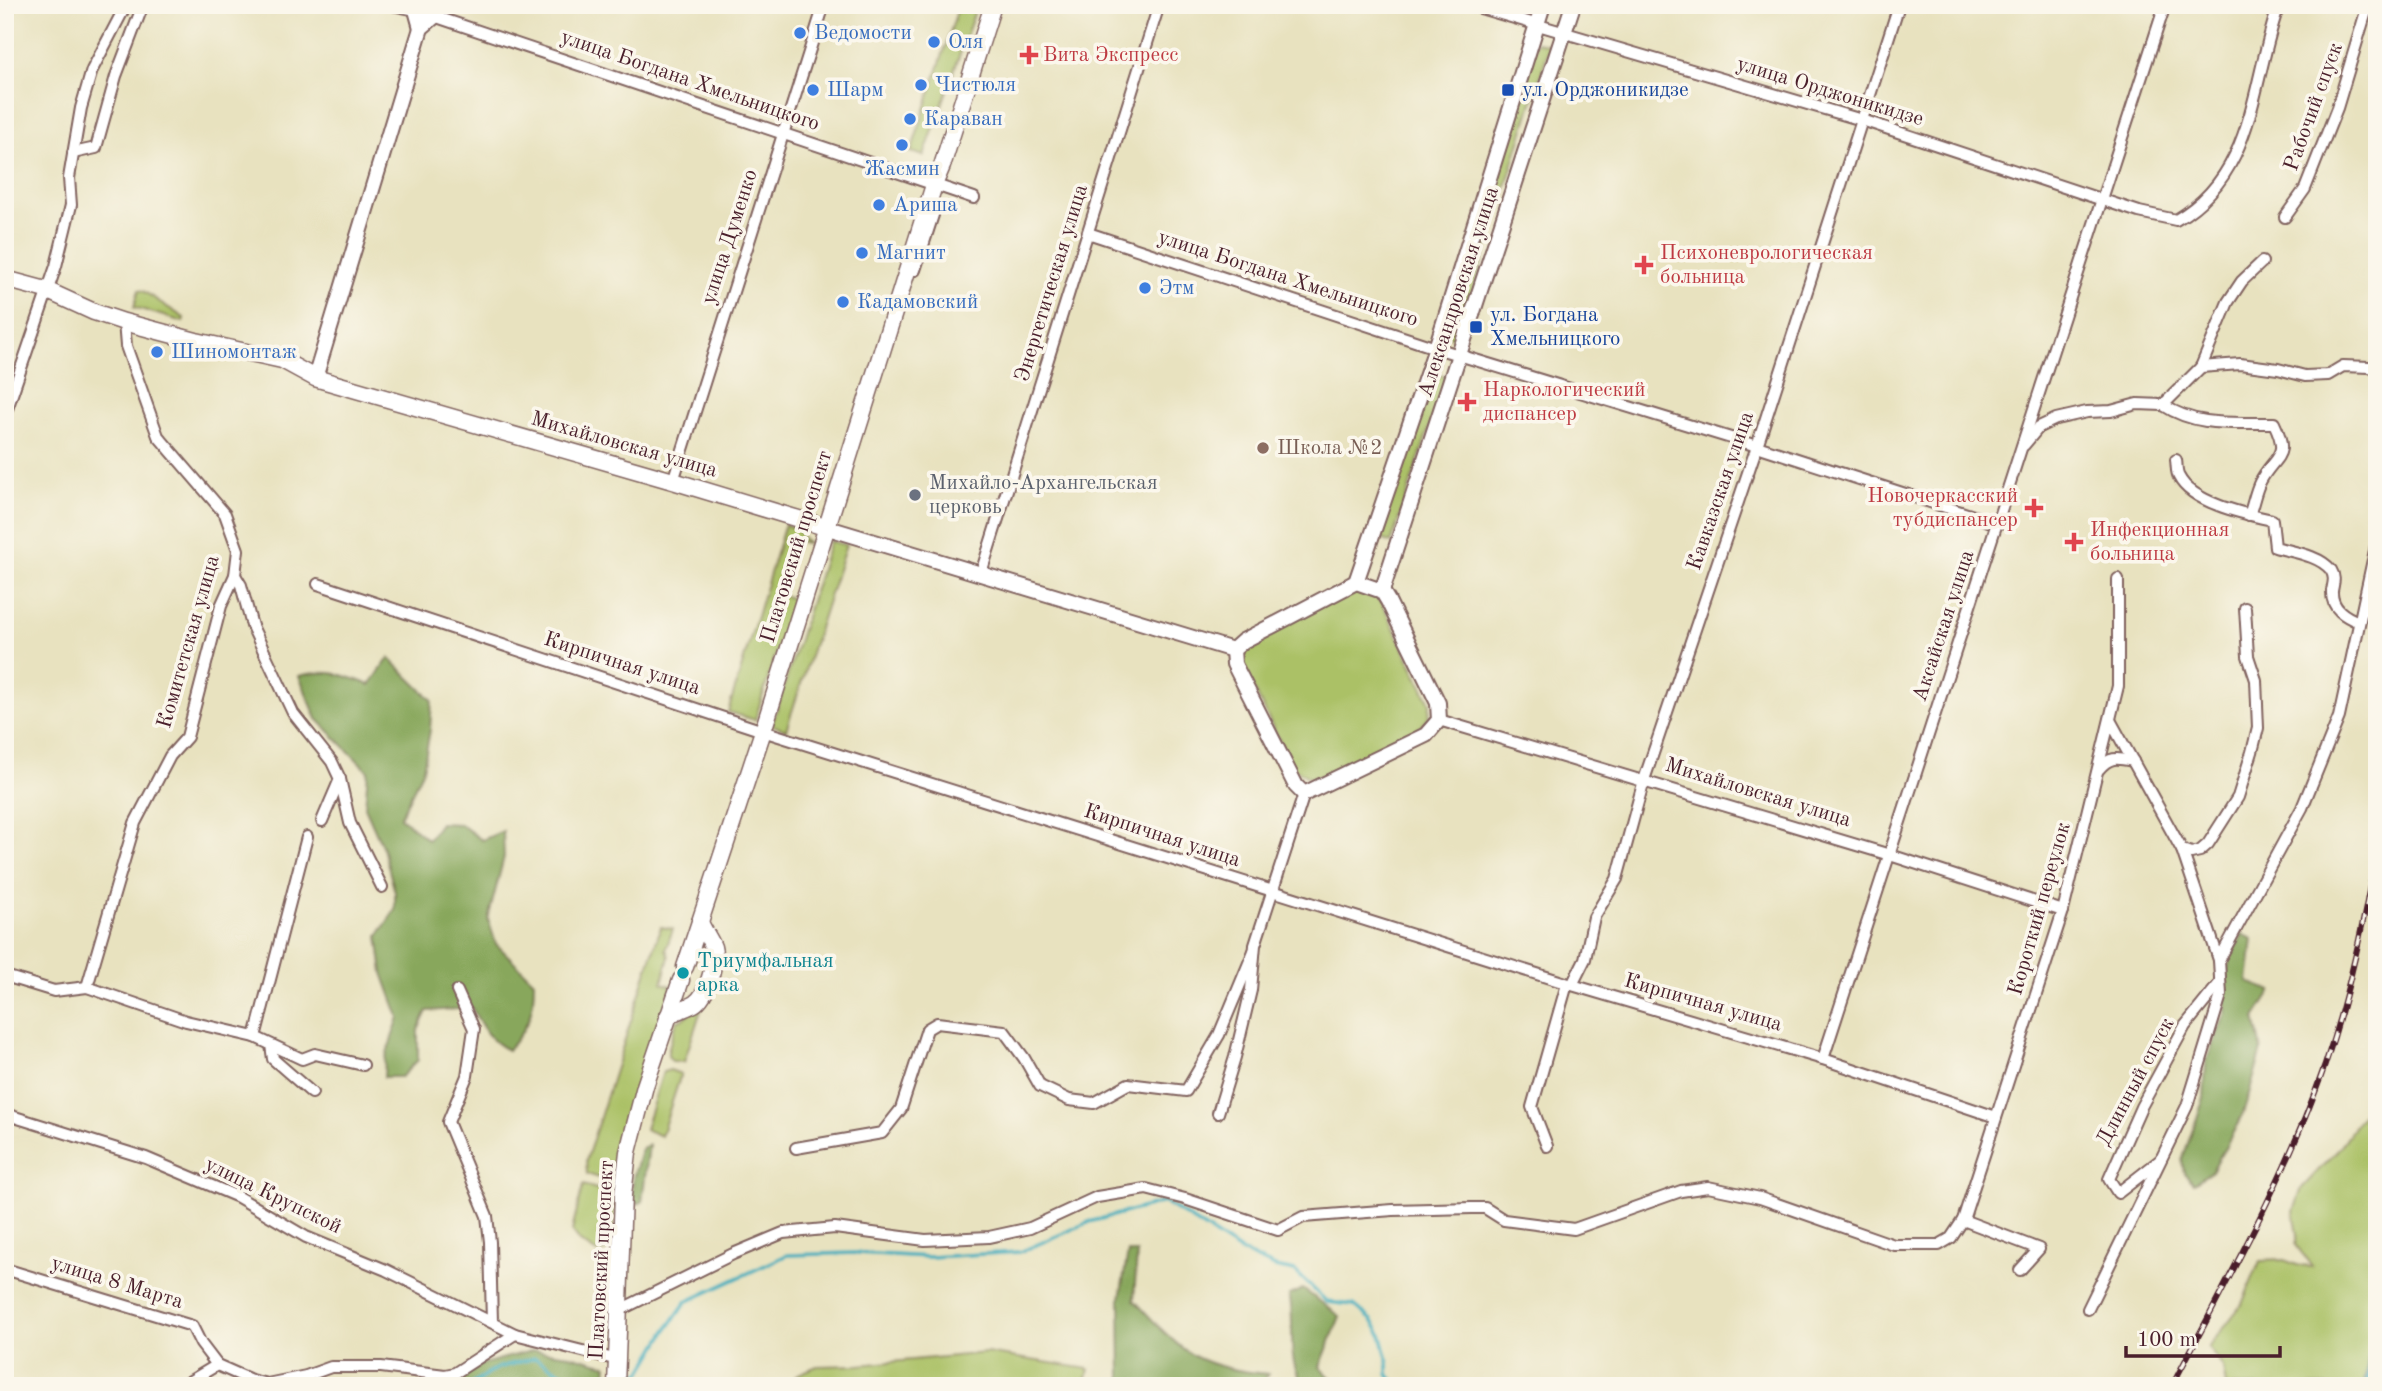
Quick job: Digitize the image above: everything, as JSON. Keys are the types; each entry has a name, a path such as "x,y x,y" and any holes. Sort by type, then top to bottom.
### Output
{"main road":[{"name":"Платовский проспект","path":"934,185 936,162 984,5"},
{"name":"Платовский проспект","path":"616,1386 623,1195 628,1152 645,1086 763,731 825,527 993,5"},
{"name":"Михайловская улица","path":"5,279 46,290 94,312 124,322 282,360 315,379 825,527"},
{"path":"668,1016 678,1009 693,1005 703,996 711,973 713,948 699,922"}],"street":[{"path":"5,415 56,266 71,205 69,178 81,108 92,70 126,5"},
{"path":"73,153 96,148 116,76 143,5"},
{"name":"улица Богдана Хмельницкого","path":"392,5 437,11 974,198"},
{"name":"улица Думенко","path":"673,481 824,5"},
{"name":"Энергетическая улица","path":"981,573 1159,5"},
{"name":"улица Орджоникидзе","path":"1471,5 1863,120 2103,201 2176,220 2207,197 2227,173 2240,146 2257,91 2268,34 2279,5"},
{"name":"Александровская улица","path":"1356,582 1436,348 1543,5"},
{"name":"Александровская улица","path":"1382,591 1573,5"},
{"name":"Кавказская улица","path":"1547,1146 1532,1107 1569,984 1585,959 1594,917 1617,880 1644,780 1757,446 1899,5"},
{"name":"Аксайская улица","path":"1823,1059 2165,5"},
{"name":"Рабочий спуск","path":"2285,217 2305,189 2337,108 2368,5"},
{"path":"417,8 421,28"},
{"path":"315,379 421,28 437,11"},
{"name":"улица Богдана Хмельницкого","path":"1088,233 1436,348 1757,446 1998,524"},
{"path":"2163,405 2201,367 2228,302 2242,281 2262,261"},
{"name":"Комитетская улица","path":"87,987 135,823 170,756 187,737 221,606 238,580 238,550 225,514 158,436 125,346 124,322"},
{"path":"2201,367 2240,364 2305,376 2328,375 2343,366 2370,367 2377,370"},
{"path":"2020,450 2039,427 2056,419 2087,412 2111,411 2137,404 2163,405 2175,413 2202,422 2274,423 2281,438 2280,456 2260,482 2249,515"},
{"path":"2176,460 2178,476 2194,494 2249,515 2272,520 2275,547 2318,560 2331,570 2335,580 2332,598 2342,615 2359,622"},
{"name":"Михайловская улица","path":"825,527 1233,650"},
{"path":"2220,960 2307,797 2339,717 2377,541"},
{"name":"Короткий переулок","path":"620,1310 733,1254 783,1233 835,1228 925,1240 989,1237 1030,1228 1097,1197 1146,1189 1278,1230 1303,1217 1393,1210 1472,1208 1485,1208 1504,1220 1574,1229 1681,1191 1708,1187 1760,1198 1894,1245 1939,1245 1951,1238 1963,1220 2063,911 2118,686 2118,579"},
{"path":"238,580 252,626 293,713 332,762 340,779 350,823 382,887"},
{"path":"796,1148 882,1133 901,1109 927,1029 937,1023 1004,1031 1040,1086 1069,1100 1094,1103 1128,1084 1186,1091 1219,1035 1254,951 1304,794 1426,735 1439,720 1438,703 1382,591 1356,582 1243,640 1233,650 1234,664 1246,689 1296,786 1304,794"},
{"name":"Кирпичная улица","path":"318,583 763,731 1569,984 1823,1059 1996,1118"},
{"path":"2182,850 2191,853 2200,851 2208,844 2238,797 2252,752 2258,728 2256,680 2248,656 2245,608"},
{"name":"Длинный спуск","path":"2088,1310 2187,1106 2221,995 2220,960 2182,850 2110,719"},
{"name":"Михайловская улица","path":"1439,720 1890,855 2063,911"},
{"path":"2097,771 2107,760 2114,757 2133,761"},
{"path":"322,821 340,779"},
{"path":"255,1037 307,837"},
{"path":"1218,1113 1248,1003 1254,951"},
{"path":"5,976 54,990 87,987 186,1021 255,1037 302,1059 314,1054 363,1065"},
{"name":"Длинный спуск","path":"2161,1160 2118,1193 2109,1179 2141,1107 2185,1026 2220,984"},
{"path":"457,991 474,1029 467,1076 448,1122 487,1216 492,1322"},
{"path":"271,1045 273,1059 312,1093"},
{"name":"улица Крупской","path":"5,1114 146,1158 238,1197 306,1237 386,1270 515,1334 618,1360"},
{"path":"1963,1220 2039,1249 2020,1270"},
{"name":"улица 8 Марта","path":"5,1269 192,1326 201,1344 217,1365"},
{"path":"183,1386 217,1365 267,1384 306,1376 331,1367 401,1368 445,1375 455,1373 515,1334"}],"green space":[{"path":"959,5 977,5 924,156 911,152"},
{"path":"1537,42 1550,45 1458,340 1446,335"},
{"path":"139,290 184,318 183,322 134,307"},
{"path":"1433,372 1446,377 1391,543 1375,537"},
{"path":"785,524 798,531 808,544 792,538 775,592 793,599 755,720 728,712"},
{"path":"830,541 846,545 786,730 772,725"},
{"path":"1349,591 1370,592 1382,603 1430,703 1429,716 1419,729 1322,776 1310,778 1293,768 1243,667 1242,651 1251,641"},
{"path":"389,658 432,700 423,770 400,817 428,840 440,823 460,824 482,840 503,831 504,857 488,919 496,944 534,981 529,1018 508,1050 491,1038 472,1008 427,1011 418,1030 418,1060 401,1077 384,1077 385,1059 399,1017 383,973 378,936 395,910 395,892 383,848 365,807 368,771 317,719 299,676 335,674 370,685"},
{"path":"661,927 673,929 666,949 669,957 662,983 672,986 615,1162 611,1182 587,1174 586,1161"},
{"path":"2242,934 2253,939 2248,982 2272,991 2255,1018 2262,1050 2243,1114 2212,1171 2194,1183 2184,1173 2182,1160 2204,1098 2206,1062 2226,1012 2224,980"},
{"path":"703,1004 684,1062 672,1061 668,1051 677,1020"},
{"path":"2377,1065 2377,1308 2364,1386 2226,1386 2223,1367 2208,1348 2242,1304 2260,1261 2284,1260 2312,1267 2296,1245 2298,1234 2294,1211 2302,1188 2341,1146 2373,1099 2373,1073"},
{"path":"670,1070 681,1074 661,1136 645,1129 663,1072"},
{"path":"649,1145 642,1202 637,1204 632,1199 633,1178 642,1148"},
{"path":"583,1185 615,1194 613,1249 597,1253 580,1242 572,1231"},
{"path":"1128,1252 1137,1253 1134,1300 1162,1330 1186,1351 1212,1364 1268,1374 1261,1386 1124,1386 1121,1379 1120,1298"},
{"path":"1303,1289 1340,1316 1320,1367 1338,1385 1364,1386 1310,1386 1299,1376 1293,1356 1289,1295"},
{"path":"534,1350 570,1355 607,1365 605,1386 446,1386 483,1364"},
{"path":"986,1353 1089,1369 1085,1386 794,1386 796,1375 817,1366 859,1365"}],"water":[{"path":"2377,1308 2377,1386 2364,1386"}],"waterway":[{"path":"621,1376 641,1373 686,1302 787,1255 857,1253 929,1257 1020,1252 1089,1222 1164,1202 1242,1252 1275,1267 1295,1271 1327,1302 1354,1305 1372,1320 1381,1334 1388,1361 1388,1375 1399,1386"},
{"path":"469,1386 497,1368 535,1358 564,1374 610,1377"}],"railway":[{"path":"2172,1386 2255,1228 2309,1107 2334,1038 2349,984 2377,848"}],"place":[{"name":"Ведомости","path":"800,33"},
{"name":"Оля","path":"934,42"},
{"name":"Вита Экспресс","path":"1029,55"},
{"name":"Чистюля","path":"921,85"},
{"name":"Шарм","path":"813,90"},
{"name":"ул. Орджоникидзе","path":"1508,90"},
{"name":"Караван","path":"910,119"},
{"name":"Жасмин","path":"902,145"},
{"name":"Ариша","path":"879,205"},
{"name":"Магнит","path":"862,253"},
{"name":"Психоневрологическая больница","path":"1644,265"},
{"name":"Этм","path":"1145,288"},
{"name":"Кадамовский","path":"843,302"},
{"name":"ул. Богдана Хмельницкого","path":"1476,327"},
{"name":"Шиномонтаж","path":"157,352"},
{"name":"Наркологический диспансер","path":"1467,402"},
{"name":"Школа №2","path":"1263,448"},
{"name":"Михайло-Архангельская церковь","path":"915,495"},
{"name":"Новочеркасский тубдиспансер","path":"2034,508"},
{"name":"Инфекционная больница","path":"2074,542"},
{"name":"Триумфальная арка","path":"683,973"}]}
